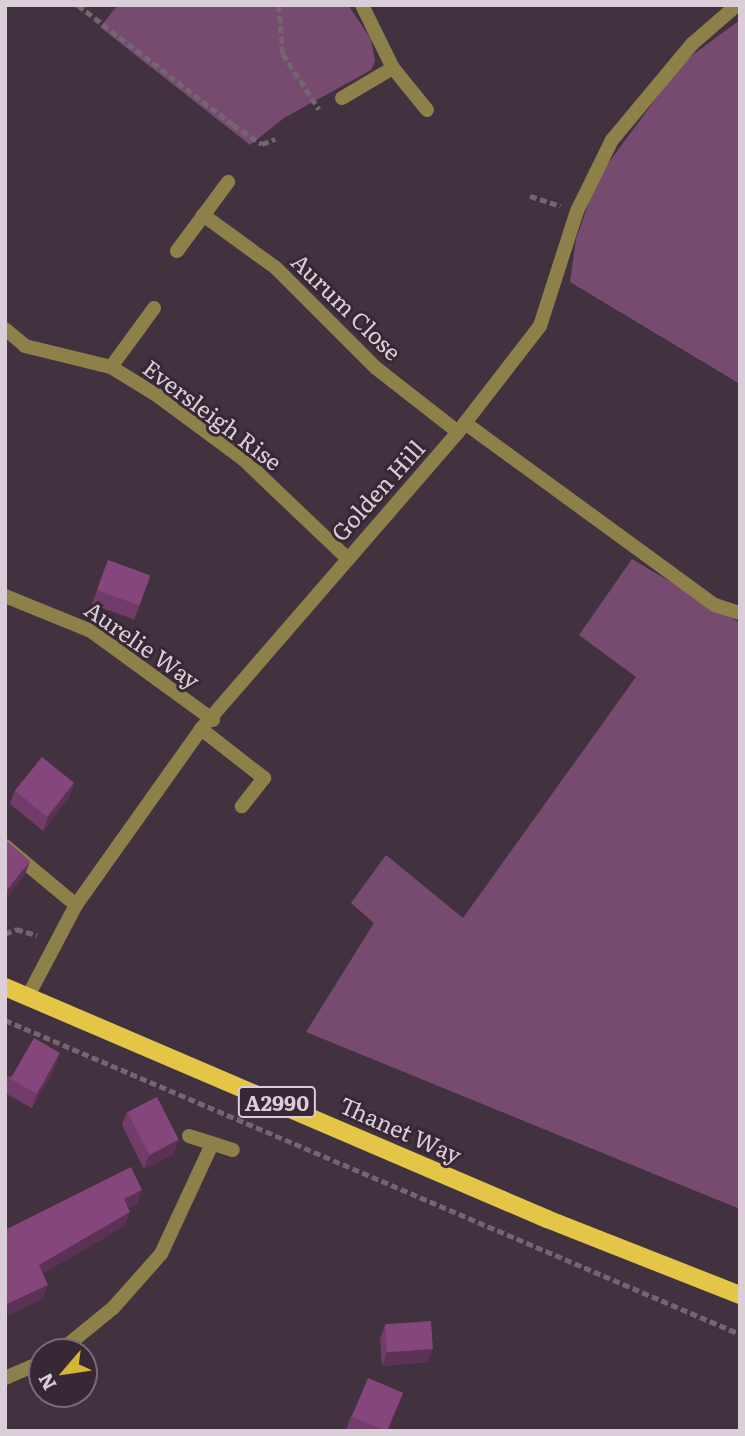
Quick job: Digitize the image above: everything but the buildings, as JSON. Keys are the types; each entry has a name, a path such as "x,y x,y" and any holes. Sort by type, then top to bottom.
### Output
{"main road":[{"name":"Thanet Way","path":"5,987 547,1219 740,1295"}],"street":[{"path":"362,5 393,68 427,110"},
{"name":"Golden Hill","path":"28,996 54,940 76,905 207,725 347,558 461,428 540,326 577,211 593,171 641,101 737,5"},
{"path":"341,98 393,68"},
{"path":"177,251 228,182"},
{"name":"Aurum Close","path":"203,215 276,268 376,369 715,605 740,613"},
{"name":"Eversleigh Rise","path":"111,368 154,308"},
{"name":"Eversleigh Rise","path":"5,329 24,346 111,368 243,459 347,558"},
{"name":"Aurelie Way","path":"5,596 91,631 207,725 264,778 242,806"},
{"path":"5,846 76,905"},
{"path":"189,1136 233,1150"},
{"path":"76,1338 113,1308 161,1254 212,1144"},
{"path":"5,1378 28,1368"}],"path":[{"path":"78,5 233,125 262,144 275,139"},
{"path":"279,5 284,54 319,109"},
{"path":"530,196 577,211"},
{"path":"5,934 16,929 54,940"},
{"path":"5,1020 740,1334"}],"shaded area":[{"path":"118,5 348,5 371,39 375,61 371,70 284,118 250,145 100,27"},
{"path":"740,20 740,384 570,282 576,239 598,177 683,62"},
{"path":"632,559 740,623 740,1209 306,1032 374,923 351,903 386,855 463,918 636,677 579,635"}]}
